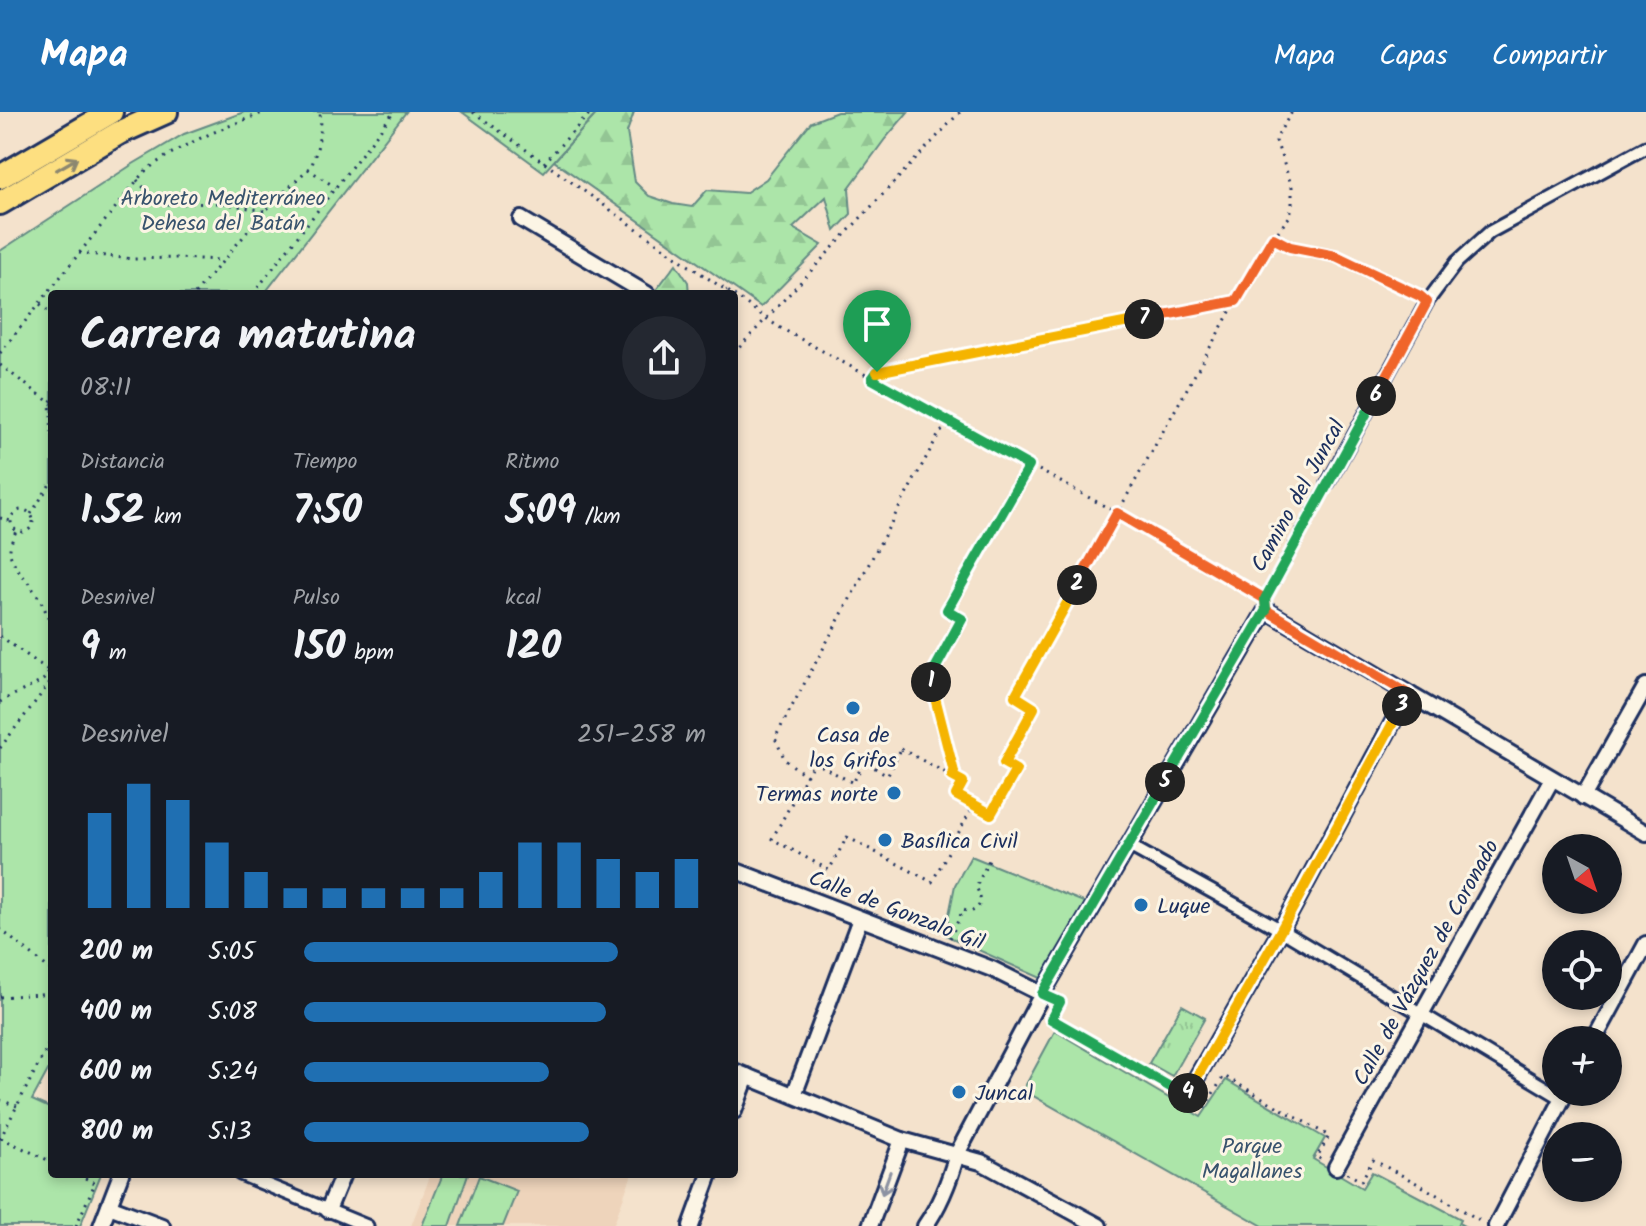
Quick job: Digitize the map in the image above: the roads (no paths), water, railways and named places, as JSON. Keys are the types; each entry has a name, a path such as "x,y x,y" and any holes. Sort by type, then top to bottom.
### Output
{"main road":[{"path":"0,177 111,112"},
{"path":"0,203 119,133 166,112"}],"street":[{"name":"Camino del Juncal","path":"1328,483 1427,302 1457,262 1490,232 1646,147"},
{"path":"521,219 640,290"},
{"name":"Camino del Juncal","path":"925,1226 934,1213 957,1154 1042,994 1265,605"},
{"path":"1265,605 1408,694 1646,833"},
{"path":"1583,797 1646,686"},
{"path":"1186,1096 1281,930 1408,694"},
{"name":"Calle de Vázquez de Coronado","path":"1336,1167 1552,779"},
{"path":"1128,845 1281,930 1542,1083"},
{"name":"Calle de Gonzalo Gil","path":"738,872 992,969 1042,994"},
{"path":"794,1095 860,919"},
{"path":"1602,1026 1646,944"},
{"path":"740,1074 902,1140 981,1162 1099,1226"},
{"path":"1496,1226 1558,1106"},
{"path":"870,1226 902,1140"},
{"path":"101,1226 120,1178"},
{"path":"250,1178 367,1226"},
{"path":"328,1210 341,1178"},
{"path":"691,1226 709,1178"},
{"path":"109,1206 162,1226"}],"lane":[{"name":"Camino del Juncal","path":"1265,605 1328,483"}],"place":[{"name":"Casa de los Grifos","path":"853,708"},
{"name":"Termas norte","path":"894,793"},
{"name":"Basílica Civil","path":"885,840"},
{"name":"Luque","path":"1141,905"},
{"name":"Juncal","path":"959,1092"}],"park label":[{"name":"Arboreto Mediterráneo Dehesa del Batán","path":"223,210"},
{"name":"Parque Magallanes","path":"1252,1158"}]}
